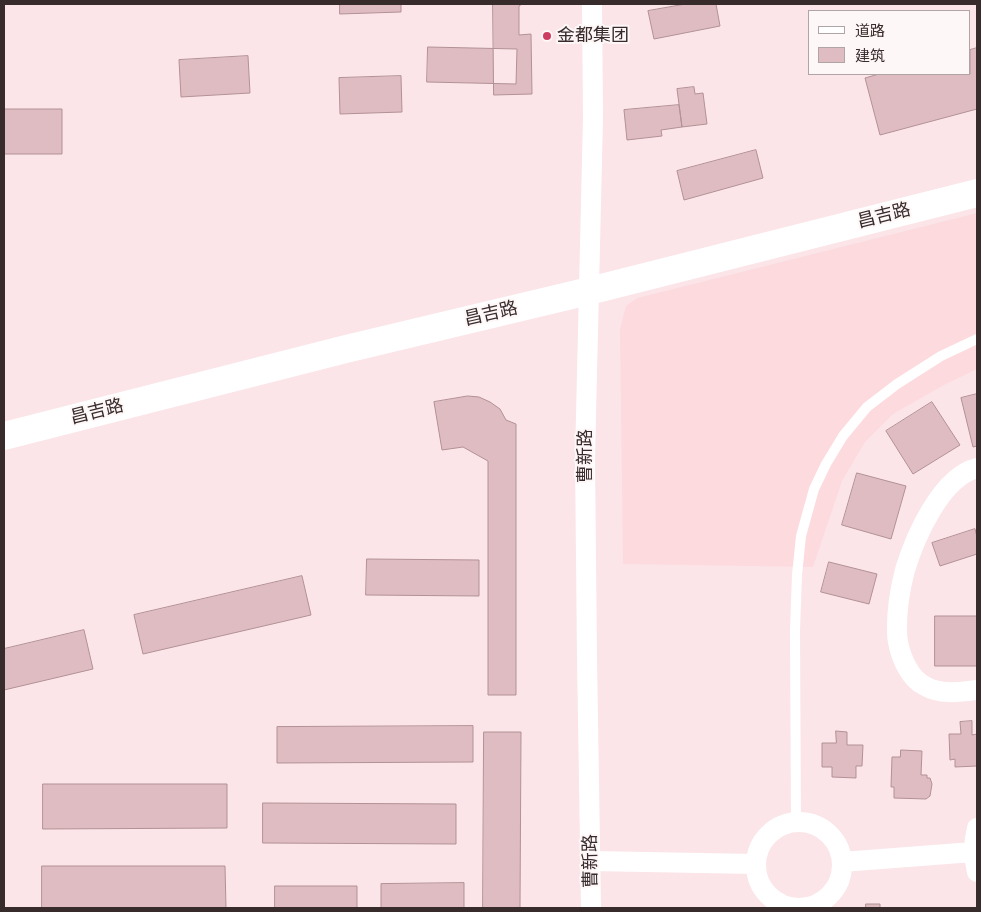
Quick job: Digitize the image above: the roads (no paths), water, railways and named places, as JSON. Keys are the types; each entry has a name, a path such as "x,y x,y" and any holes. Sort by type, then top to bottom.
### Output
{"street":[{"name":"曹新路","path":"592,4 593,117 585,469 592,908"},
{"name":"昌吉路","path":"4,436 346,349 589,291 977,193"},
{"path":"977,468 970,470 948,487 939,498 926,522 914,545 905,572 899,598 897,619 898,642 905,664 914,679 926,687 942,692 977,690"},
{"path":"796,822 813,824 827,832 837,846 842,862 839,881 827,897 810,906 790,907 772,898 760,883 755,864 759,848 767,835 781,826 796,822"},
{"path":"842,862 975,862 974,838 977,828"},
{"path":"591,860 755,864"}],"lane":[{"path":"796,822 795,630 797,575 801,536 814,489 843,436 867,407 897,384 941,356 977,339"}],"place":[{"name":"金都集团","path":"547,36"}]}
